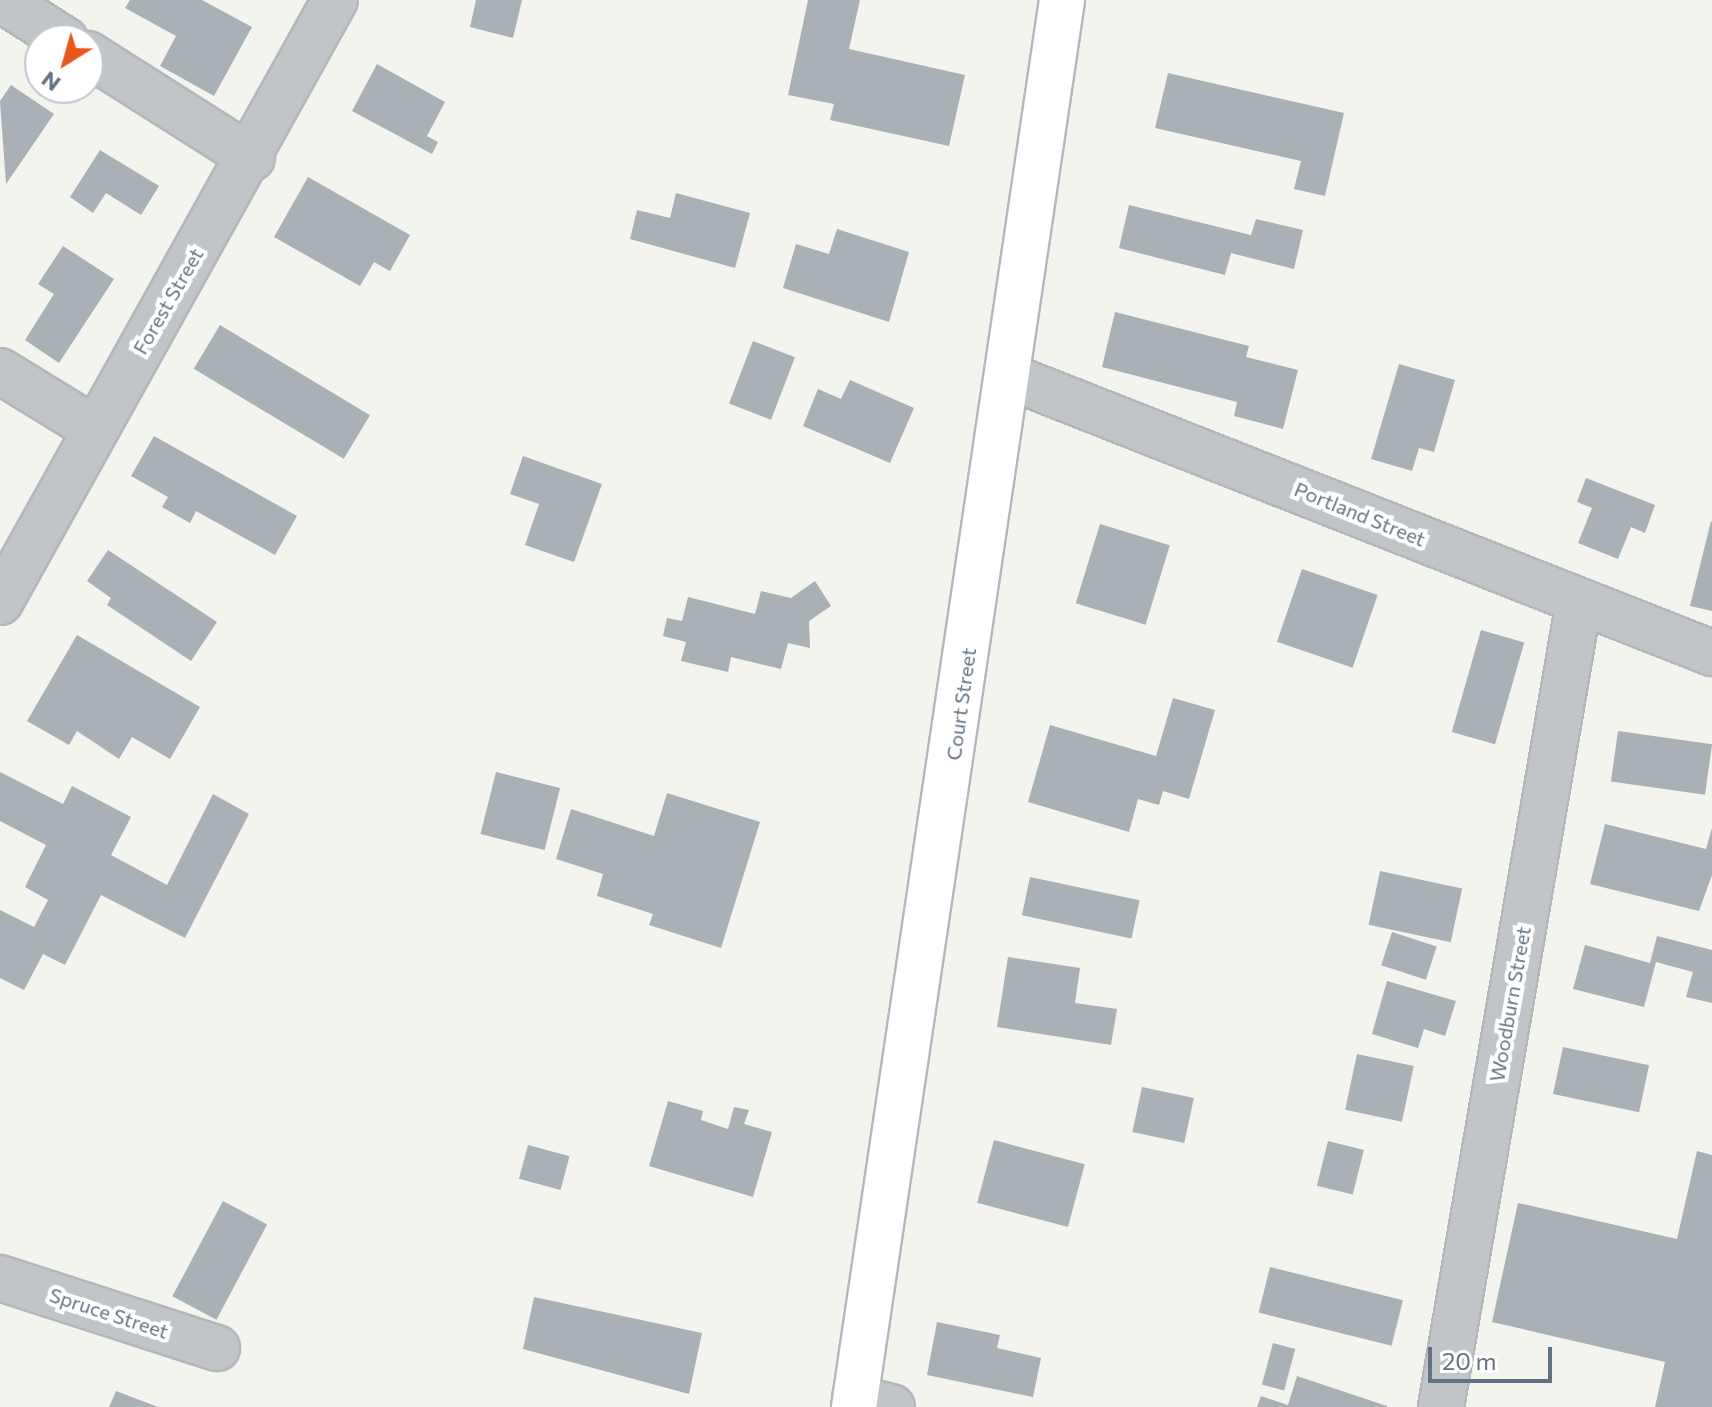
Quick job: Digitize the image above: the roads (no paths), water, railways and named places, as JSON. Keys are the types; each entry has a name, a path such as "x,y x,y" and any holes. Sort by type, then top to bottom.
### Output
{"main road":[{"name":"Court Street","path":"867,1404 1062,0"}],"street":[{"path":"2,0 40,24"},
{"name":"Forest Street","path":"0,602 93,428 252,158 335,0"},
{"path":"104,64 252,158"},
{"path":"0,371 93,428"},
{"name":"Portland Street","path":"1008,376 1712,653"},
{"name":"Woodburn Street","path":"1441,1407 1579,601"},
{"name":"Spruce Street","path":"0,1278 217,1348"}]}
